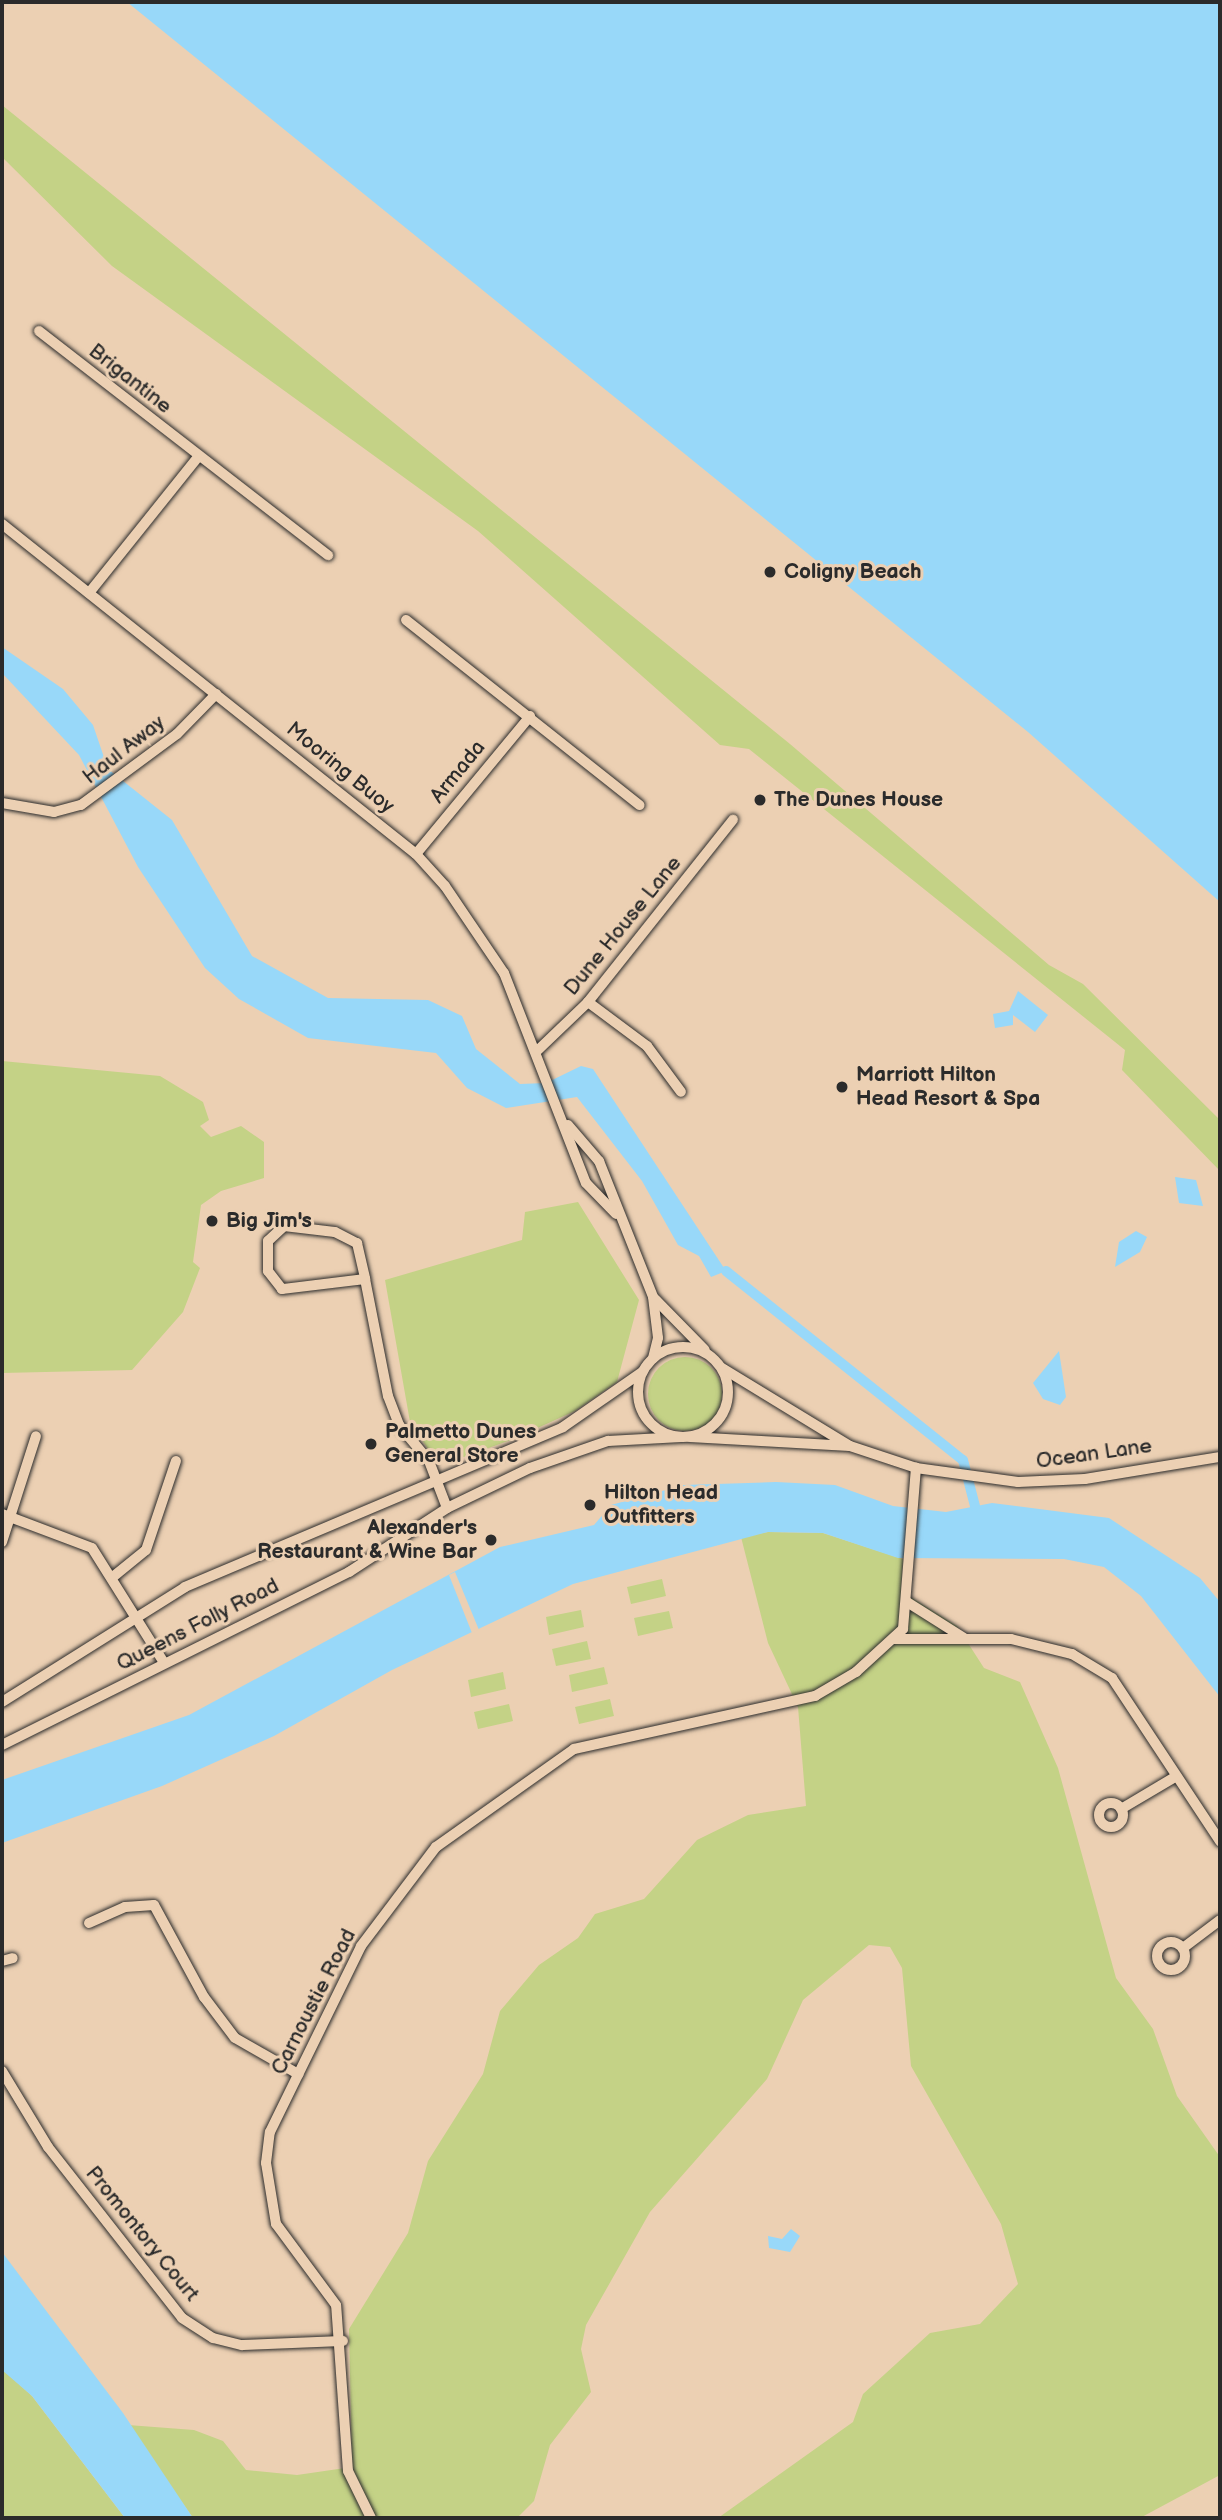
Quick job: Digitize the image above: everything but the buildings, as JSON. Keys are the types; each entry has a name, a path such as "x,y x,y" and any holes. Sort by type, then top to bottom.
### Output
{"street":[{"name":"Brigantine","path":"39,331 197,458 328,555"},
{"path":"89,593 197,458"},
{"name":"Mooring Buoy","path":"2,524 416,853 472,920 538,1050 586,1183 616,1214"},
{"path":"406,620 639,805"},
{"name":"Haul Away","path":"2,803 54,812 97,797 126,775 216,694"},
{"name":"Armada","path":"416,853 530,716"},
{"name":"Dune House Lane","path":"538,1050 588,1002 733,820"},
{"path":"588,1002 647,1045 681,1092"},
{"name":"Mooring Buoy","path":"563,1116 599,1161 616,1214 653,1297 658,1338 653,1359"},
{"path":"365,1279 282,1289 268,1272 268,1241 284,1226 335,1232 357,1243 365,1279 395,1415 437,1481 447,1508"},
{"name":"Mooring Buoy","path":"653,1297 710,1355"},
{"path":"678,1347 710,1355 721,1367 728,1389 724,1411 710,1428 686,1437 664,1433 644,1415 638,1390 642,1372 653,1359 678,1347"},
{"name":"Ocean Lane","path":"721,1367 850,1446 916,1468 950,1475 985,1480 1085,1479 1220,1457"},
{"name":"Queens Folly Road","path":"2,1702 137,1620 185,1587 577,1420 642,1372"},
{"path":"2,1542 6,1515 36,1436"},
{"name":"Queens Folly Road","path":"2,1745 163,1661 349,1572 447,1508 583,1448 686,1437"},
{"name":"Ocean Lane","path":"686,1437 850,1446"},
{"path":"114,1576 146,1550 176,1461"},
{"name":"Carnoustie Road","path":"371,2518 348,2471 343,2341 336,2305 276,2224 266,2163 270,2132 361,1946 436,1847 574,1749 815,1696 845,1682 903,1629 916,1468"},
{"path":"6,1515 81,1541 114,1576 163,1661"},
{"path":"907,1602 966,1639"},
{"path":"894,1639 1011,1639 1072,1654 1112,1678 1175,1777 1220,1841"},
{"path":"1121,1809 1175,1777"},
{"path":"89,1923 125,1907 153,1905 204,1997 235,2038 298,2074"},
{"path":"1182,1948 1220,1920"},
{"name":"Promontory Court","path":"2,2071 48,2147 183,2318 242,2345 343,2341"}],"green space":[{"path":"2,105 790,744 1049,965 1083,984 1220,1120 1220,1171 1122,1070 1125,1050 749,749 720,745 478,531 112,266 2,157"},
{"path":"2,1061 160,1076 203,1102 209,1120 200,1126 211,1137 241,1126 264,1142 264,1178 221,1191 201,1205 193,1262 200,1268 183,1312 132,1370 2,1373"},
{"path":"578,1202 639,1300 617,1382 575,1411 511,1440 447,1463 432,1455 410,1422 385,1280 522,1240 525,1212"},
{"path":"685,1357 706,1363 716,1373 722,1394 716,1415 706,1425 685,1431 664,1425 654,1415 648,1394 654,1373 664,1363"},
{"path":"768,1532 823,1533 903,1559 901,1591 957,1626 984,1668 1020,1682 1058,1768 1116,1978 1153,2029 1177,2096 1220,2157 1220,2475 1140,2518 718,2518 853,2422 863,2394 930,2333 980,2324 1018,2284 1001,2224 911,2066 902,1968 890,1947 869,1945 803,2000 767,2079 650,2212 586,2325 581,2349 591,2392 550,2445 534,2501 517,2518 193,2518 128,2425 194,2430 223,2441 246,2470 297,2475 352,2467 349,2329 408,2233 428,2161 483,2074 500,2011 539,1965 578,1938 595,1914 644,1899 697,1840 748,1815 806,1806 798,1707 768,1643 741,1537"},
{"path":"662,1579 666,1596 631,1604 627,1587"},
{"path":"581,1610 584,1627 549,1635 546,1617"},
{"path":"669,1611 673,1628 638,1636 634,1618"},
{"path":"587,1641 591,1659 556,1666 552,1649"},
{"path":"604,1667 608,1684 572,1692 569,1675"},
{"path":"503,1672 506,1689 471,1697 468,1680"},
{"path":"610,1699 614,1716 579,1724 575,1707"},
{"path":"509,1704 513,1721 478,1729 474,1712"},
{"path":"2,2369 32,2396 125,2518 2,2518"}],"water":[{"path":"127,2 1220,2 1220,902 1028,732"},
{"path":"2,647 63,689 93,725 108,769 172,820 252,956 328,998 428,1000 462,1016 476,1049 520,1084 546,1083 581,1066 593,1069 726,1271 711,1277 699,1256 678,1245 642,1181 577,1097 506,1108 467,1088 436,1053 308,1038 239,999 205,968 138,867 79,755 2,673"},
{"path":"1018,991 1048,1015 1035,1032 1013,1015 1013,1025 995,1028 993,1014 1009,1011"},
{"path":"1175,1177 1196,1180 1203,1206 1179,1203"},
{"path":"1136,1231 1147,1237 1140,1252 1115,1267 1119,1242"},
{"path":"1059,1351 1066,1397 1060,1405 1043,1399 1033,1383"},
{"path":"776,1482 835,1485 893,1506 946,1512 992,1503 1109,1518 1200,1578 1220,1602 1220,1697 1141,1596 1104,1567 1064,1559 898,1558 823,1533 768,1532 573,1584 392,1670 274,1736 162,1786 2,1843 2,1780 189,1715 500,1547 594,1525 611,1505 684,1485"},
{"path":"791,2229 800,2236 790,2252 769,2248 768,2236 782,2239"},
{"path":"2,2252 123,2413 193,2518 125,2518 32,2396 2,2370"}],"pier":[{"path":"455,1572 479,1630 472,1633 449,1575"}],"waterway":[{"path":"726,1271 963,1460 975,1506"}],"place":[{"name":"Coligny Beach","path":"770,572"},
{"name":"The Dunes House","path":"760,800"},
{"name":"Marriott Hilton Head Resort & Spa","path":"842,1087"},
{"name":"Big Jim's","path":"212,1221"},
{"name":"Palmetto Dunes General Store","path":"371,1444"},
{"name":"Hilton Head Outfitters","path":"590,1505"},
{"name":"Alexander's Restaurant & Wine Bar","path":"491,1540"}]}
